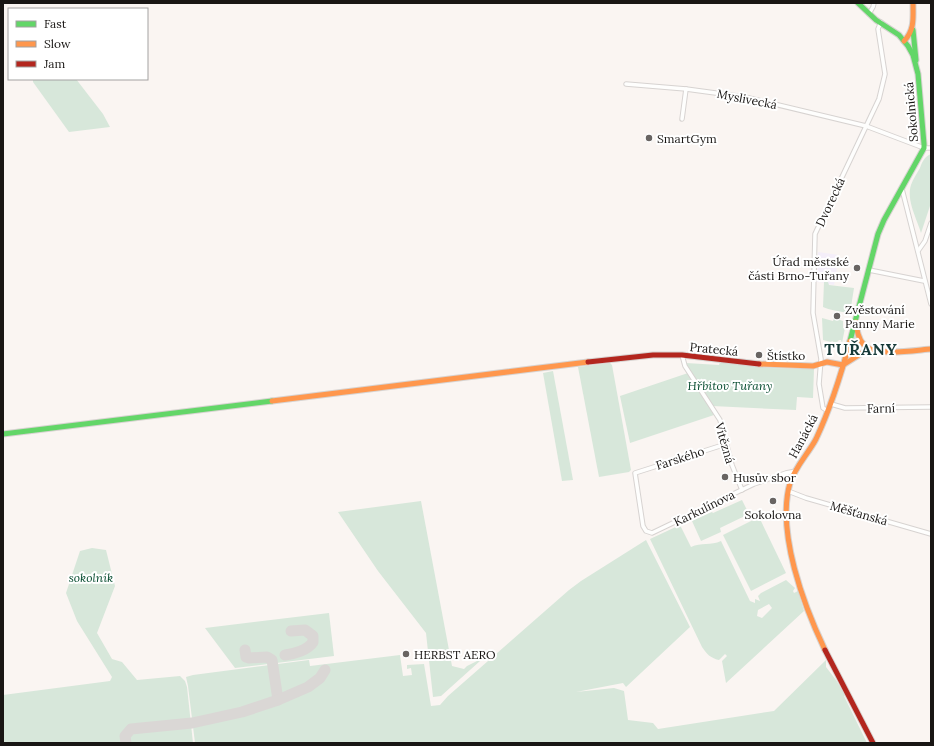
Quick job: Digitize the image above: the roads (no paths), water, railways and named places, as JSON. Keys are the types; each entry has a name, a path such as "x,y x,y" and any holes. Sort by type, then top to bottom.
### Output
{"main road":[{"name":"Sokolnická","path":"858,3 869,14 897,33 904,40 912,54 916,64 919,80 921,116 925,138 924,148"},
{"path":"913,3 912,30 916,64"},
{"path":"904,40 910,36 912,30"},
{"name":"Hanácká","path":"873,743 817,633 806,606 792,556 787,502 791,479 813,444 831,404 856,319 878,234 884,220 924,148"},
{"name":"Hanácká","path":"856,319 858,334 863,344 867,348 876,350"},
{"path":"843,365 862,353 876,350 931,349"},
{"name":"Pratecká","path":"3,434 546,366 638,356 682,356 772,365 813,366 827,362 843,365"}],"street":[{"path":"869,14 874,3"},
{"name":"Dvorecká","path":"828,412 823,408 819,390 821,363 813,313 815,234 879,99 885,74 878,30 881,22"},
{"name":"Myslivecká","path":"626,84 686,89 745,97 866,126 924,148"},
{"path":"682,119 686,89"},
{"path":"924,148 931,148"},
{"path":"902,189 931,304"},
{"path":"918,251 925,241 931,223"},
{"path":"869,270 924,281"},
{"name":"Vítězná","path":"682,356 684,364 720,420 732,465 742,490"},
{"name":"Farní","path":"831,404 845,408 931,407"},
{"name":"Farského","path":"648,533 643,526 635,473 726,444"},
{"name":"Karkulínova","path":"648,533 652,533 742,490 783,474 796,471"},
{"path":"783,474 791,479"},
{"name":"Měšťanská","path":"788,491 806,498 931,534"}],"place":[{"name":"SmartGym","path":"649,138"},
{"name":"Úřad městské části Brno-Tuřany","path":"857,268"},
{"name":"Zvěstování Panny Marie","path":"837,316"},
{"name":"Štístko","path":"759,355"},
{"name":"Husův sbor","path":"725,477"},
{"name":"Sokolovna","path":"773,501"},
{"name":"HERBST AERO","path":"406,654"}],"district":[{"name":"TUŘANY","path":"861,349"}],"park label":[{"name":"Hřbitov Tuřany","path":"730,385"},
{"name":"sokolník","path":"91,577"}]}
